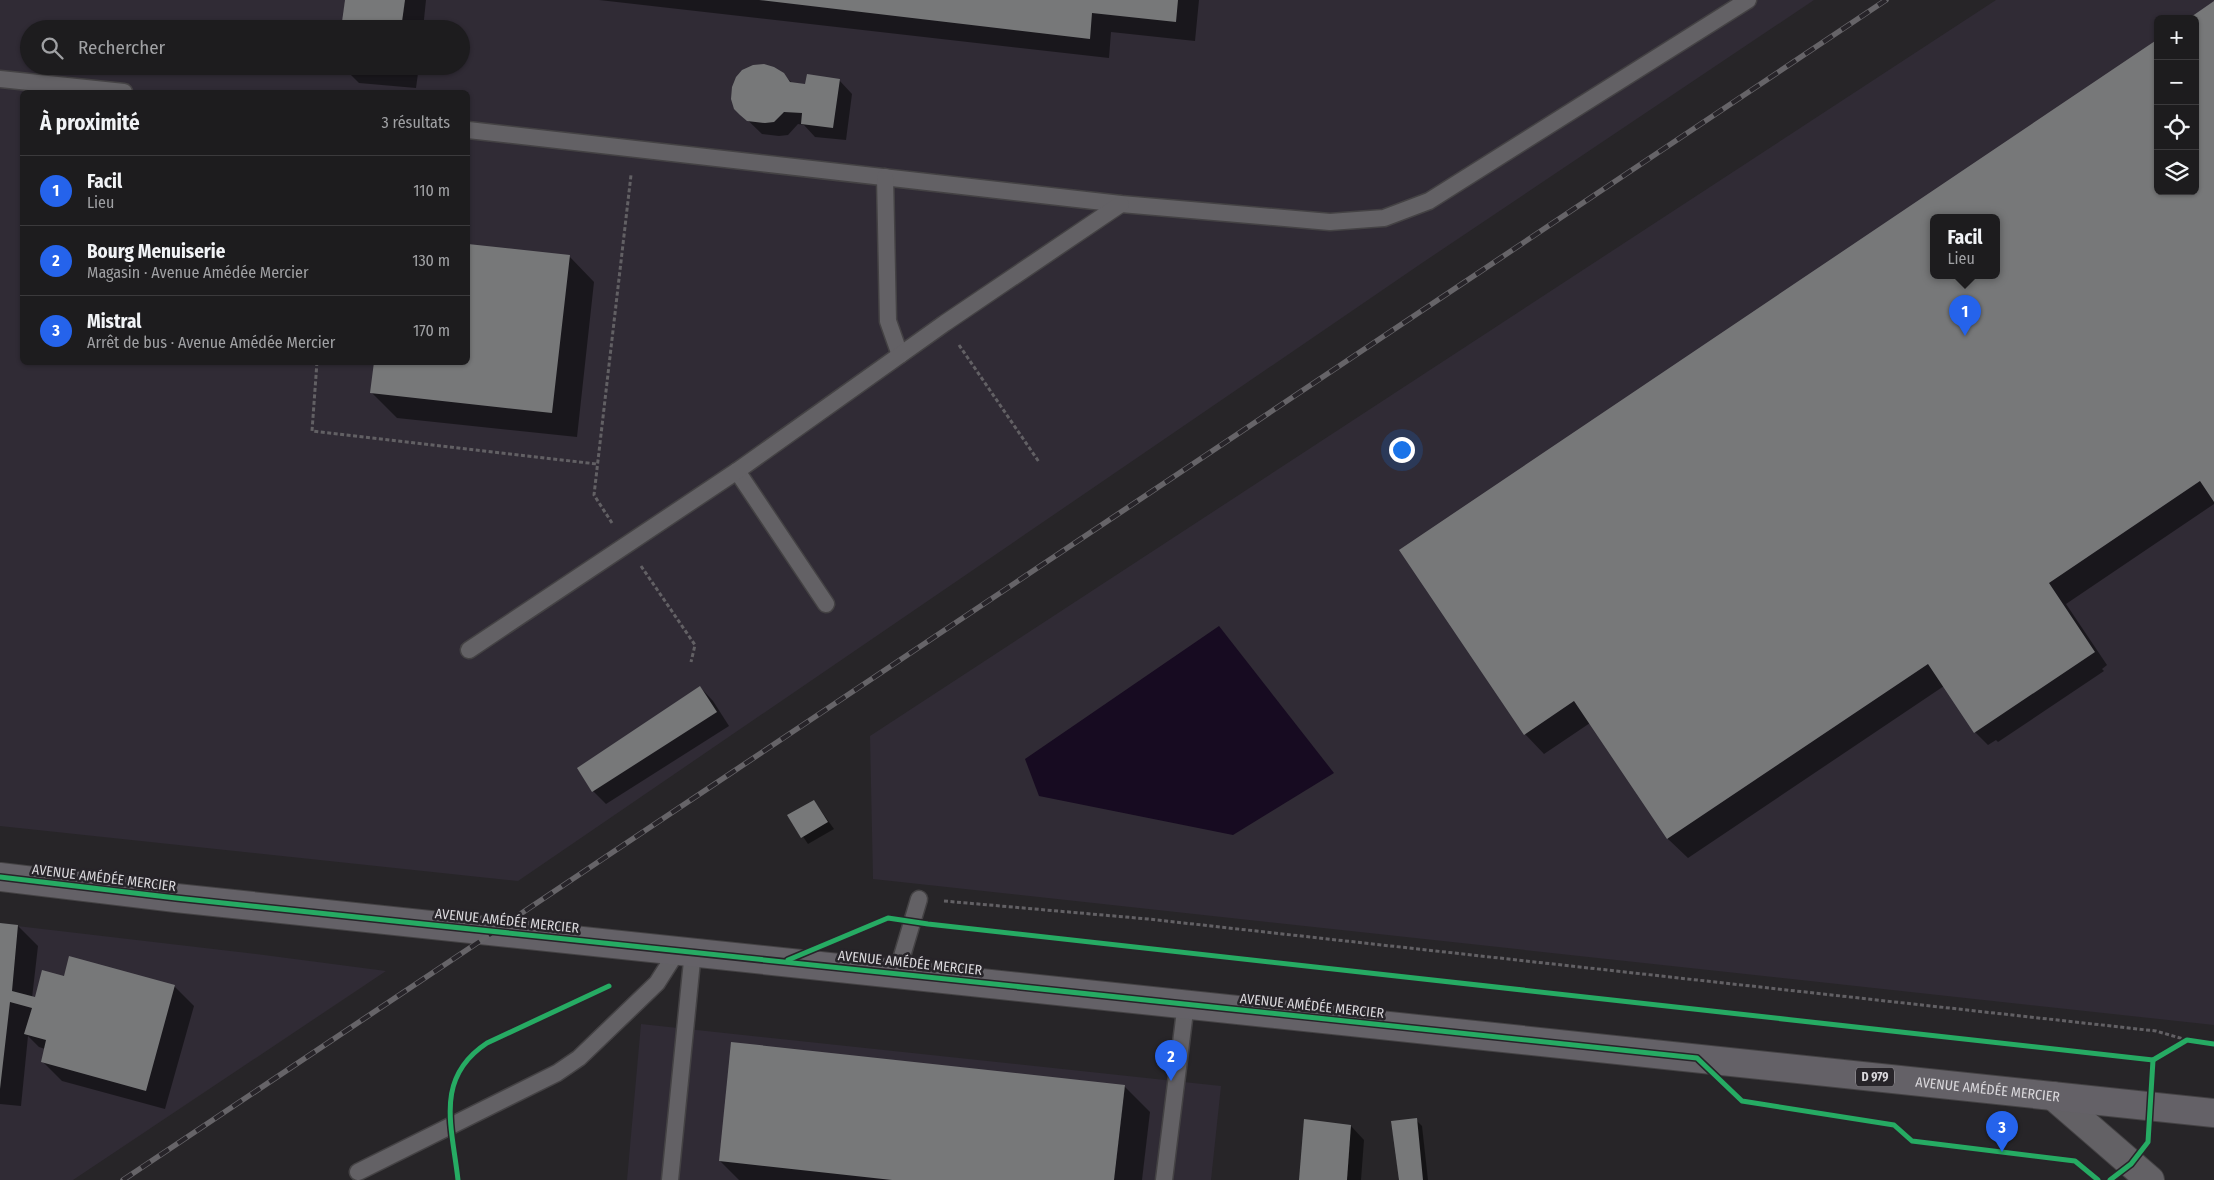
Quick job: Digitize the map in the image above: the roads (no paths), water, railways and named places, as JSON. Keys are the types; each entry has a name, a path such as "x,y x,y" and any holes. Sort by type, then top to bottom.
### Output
{"main road":[{"name":"AVENUE AMÉDÉE MERCIER","path":"0,877 176,898 1186,1003 2214,1113"}],"street":[{"path":"2053,1096 2150,1180"}],"lane":[{"path":"470,130 1121,204 1330,222 1384,218 1429,201 1748,0"},
{"path":"0,78 106,90"},
{"path":"885,177 888,320 900,355"},
{"path":"469,650 738,471 945,323 1121,204"},
{"path":"738,471 826,604"},
{"path":"897,973 919,898"},
{"path":"358,1172 556,1073 579,1058 657,983 685,951"},
{"path":"670,1180 685,951"},
{"path":"1164,1180 1186,1003"}],"railway":[{"path":"123,1180 1886,0"}],"place":[{"name":"Facil","path":"1965,336"},
{"name":"Bourg Menuiserie","path":"1171,1081"},
{"name":"Mistral","path":"2002,1152"}]}
